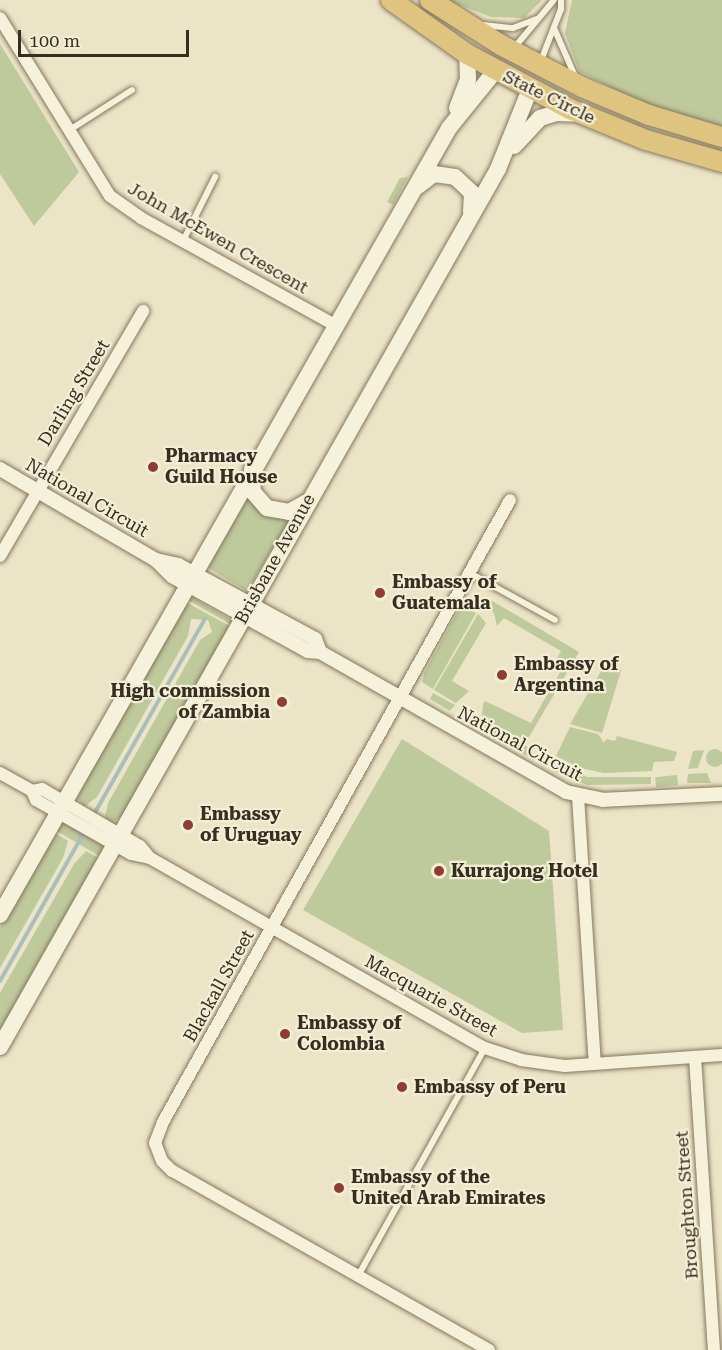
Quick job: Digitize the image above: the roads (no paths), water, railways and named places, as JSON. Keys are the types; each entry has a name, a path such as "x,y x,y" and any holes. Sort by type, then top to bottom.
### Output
{"highway":[{"name":"State Circle","path":"391,0 467,54 581,114 646,140 722,162"},
{"name":"State Circle","path":"430,0 512,51 582,87 649,115 722,136"},
{"path":"496,70 512,51"},
{"name":"Brisbane Avenue","path":"530,89 539,66"}],"main road":[{"path":"0,915 189,578 449,128 467,83 467,54"},
{"path":"449,128 496,70"},
{"name":"Brisbane Avenue","path":"0,1047 498,169 530,89"},
{"path":"498,169 536,120 552,113 581,114"},
{"path":"411,193 431,175 452,175 472,193 470,217"},
{"path":"252,470 255,496 272,510 294,511 311,496"}],"street":[{"name":"John McEwen Crescent","path":"0,18 110,196 183,242 335,325"},
{"name":"Darling Street","path":"0,556 143,311"},
{"name":"National Circuit","path":"0,469 156,560 172,576 189,578 247,610 308,651 320,652 400,699 578,796 603,800 722,794"},
{"name":"Blackall Street","path":"489,1350 172,1171 156,1147 159,1128 510,500"},
{"name":"Macquarie Street","path":"0,773 32,790 36,800 61,807 117,839 140,846 150,858 485,1048 543,1064 722,1055"},
{"path":"578,796 595,1063"},
{"name":"Broughton Street","path":"695,1057 714,1350"}],"lane":[{"path":"512,51 554,0"},
{"path":"539,66 554,28 561,0"},
{"path":"462,21 502,28 537,19"},
{"path":"554,28 562,53 582,87"},
{"path":"68,131 132,90"},
{"path":"183,242 215,177"},
{"path":"470,573 555,620"},
{"path":"358,1276 485,1048"}],"waterway":[{"path":"93,816 205,619"},
{"path":"0,981 85,831"}],"place":[{"name":"Pharmacy Guild House","path":"153,467"},
{"name":"Embassy of Guatemala","path":"380,593"},
{"name":"Embassy of Argentina","path":"502,675"},
{"name":"High commission of Zambia","path":"282,702"},
{"name":"Embassy of Uruguay","path":"188,825"},
{"name":"Kurrajong Hotel","path":"439,871"},
{"name":"Embassy of Colombia","path":"285,1034"},
{"name":"Embassy of Peru","path":"402,1087"},
{"name":"Embassy of the United Arab Emirates","path":"339,1188"}]}
